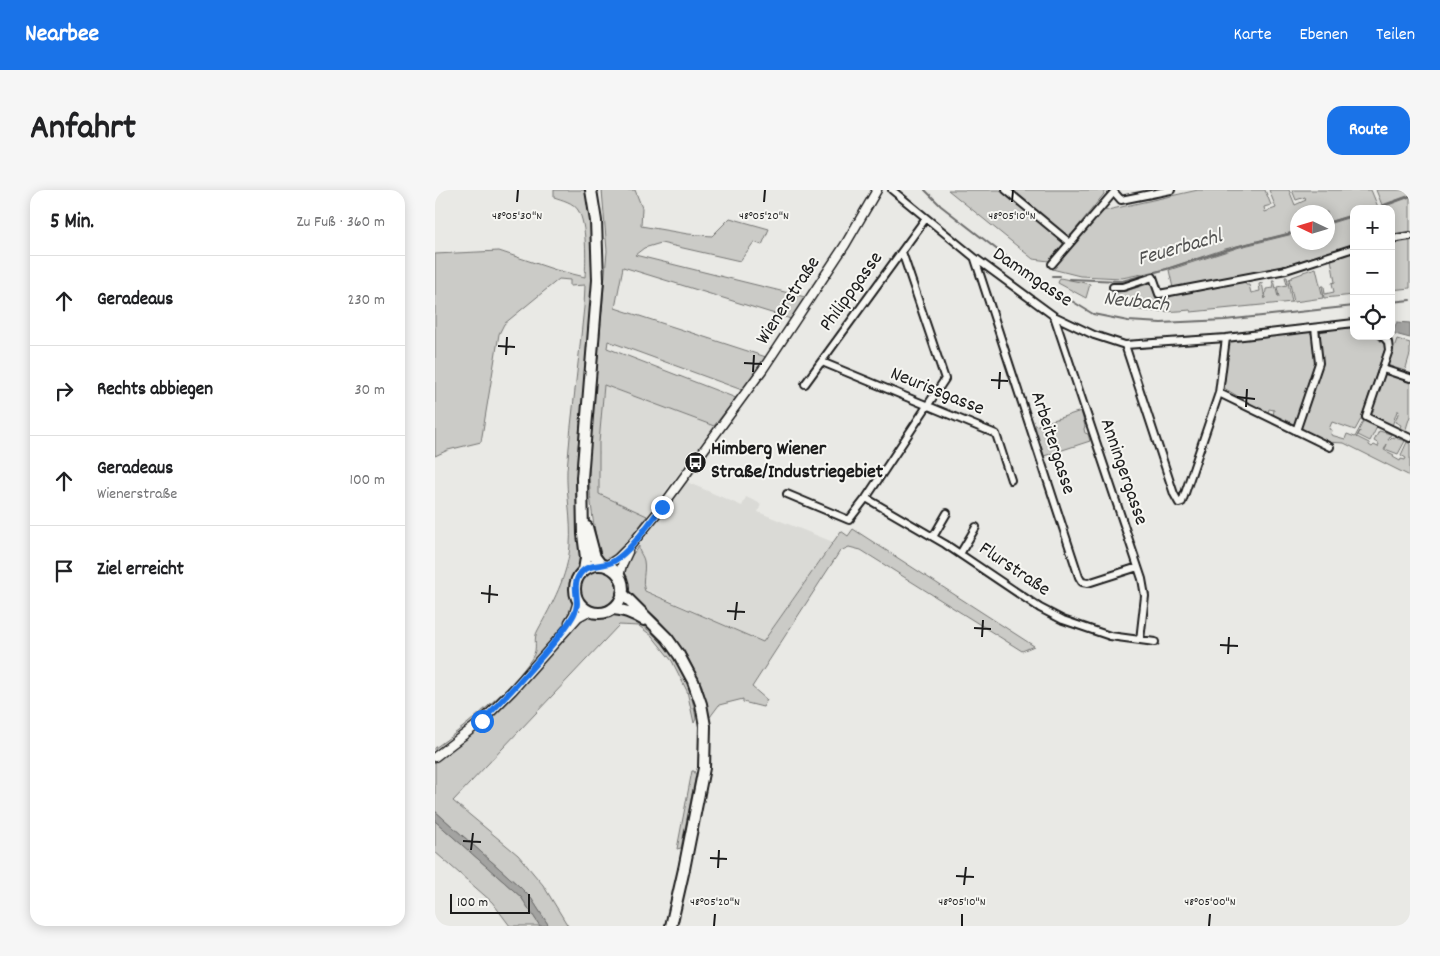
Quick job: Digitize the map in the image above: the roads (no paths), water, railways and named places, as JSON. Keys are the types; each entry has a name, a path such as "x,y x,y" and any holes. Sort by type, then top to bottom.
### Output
{"main road":[{"path":"584,570 586,558 583,534 582,478 599,280 596,221 591,190"},
{"path":"584,518 595,557 604,566 615,571 623,587 620,599 613,608"},
{"path":"604,566 590,567 584,570 578,578 575,587 578,601 589,611 603,612 613,608 620,609 633,614 653,626"},
{"path":"622,593 667,638 679,655 693,681 701,704 705,726 704,768 671,926"}],"street":[{"name":"Wienerstraße","path":"604,566 618,558 631,545 662,507 763,369 850,237 877,190"},
{"name":"Dammgasse","path":"892,190 975,258 1054,316 1094,335 1125,345 1226,338 1350,324"},
{"path":"1006,190 1070,243"},
{"path":"1052,264 1113,191 1121,200 1171,190"},
{"name":"Philippgasse","path":"805,384 926,218"},
{"path":"1395,239 1410,236"},
{"path":"1113,287 1123,287 1153,277 1159,294 1286,270 1350,249"},
{"path":"787,494 849,520 866,498 945,379 902,252"},
{"name":"Arbeitergasse","path":"975,258 1079,577 1082,582 1088,583 1138,567"},
{"name":"Anningergasse","path":"1054,316 1138,567 1145,596 1141,640"},
{"path":"1296,431 1319,363 1315,328"},
{"path":"1125,345 1176,500 1179,503 1182,502 1219,393 1226,338"},
{"path":"1386,340 1389,348 1366,417 1410,438"},
{"name":"Neurissgasse","path":"821,362 996,434 1011,480"},
{"path":"1383,369 1410,378"},
{"path":"1219,393 1329,447"},
{"name":"Flurstraße","path":"866,498 933,537 1040,608 1063,620 1110,636 1155,642"},
{"path":"933,537 947,513"},
{"path":"960,554 975,527"},
{"name":"Wienerstraße","path":"619,576 631,545"},
{"path":"556,640 574,614 578,601"},
{"path":"435,757 482,721 512,691 578,617 589,611"}],"waterway":[{"name":"Neubach","path":"925,190 941,206 1031,276 1093,314 1128,321 1161,323 1225,320 1350,306"},
{"name":"Feuerbachl","path":"1385,205 1410,196"},
{"name":"Feuerbachl","path":"1335,221 1350,216"},
{"name":"Feuerbachl","path":"1069,279 1122,281 1239,246 1290,234"},
{"path":"1052,276 1060,276"},
{"name":"Neubach","path":"1395,302 1410,300"}],"place":[{"name":"Himberg Wiener Straße/Industriegebiet","path":"695,462"}]}
